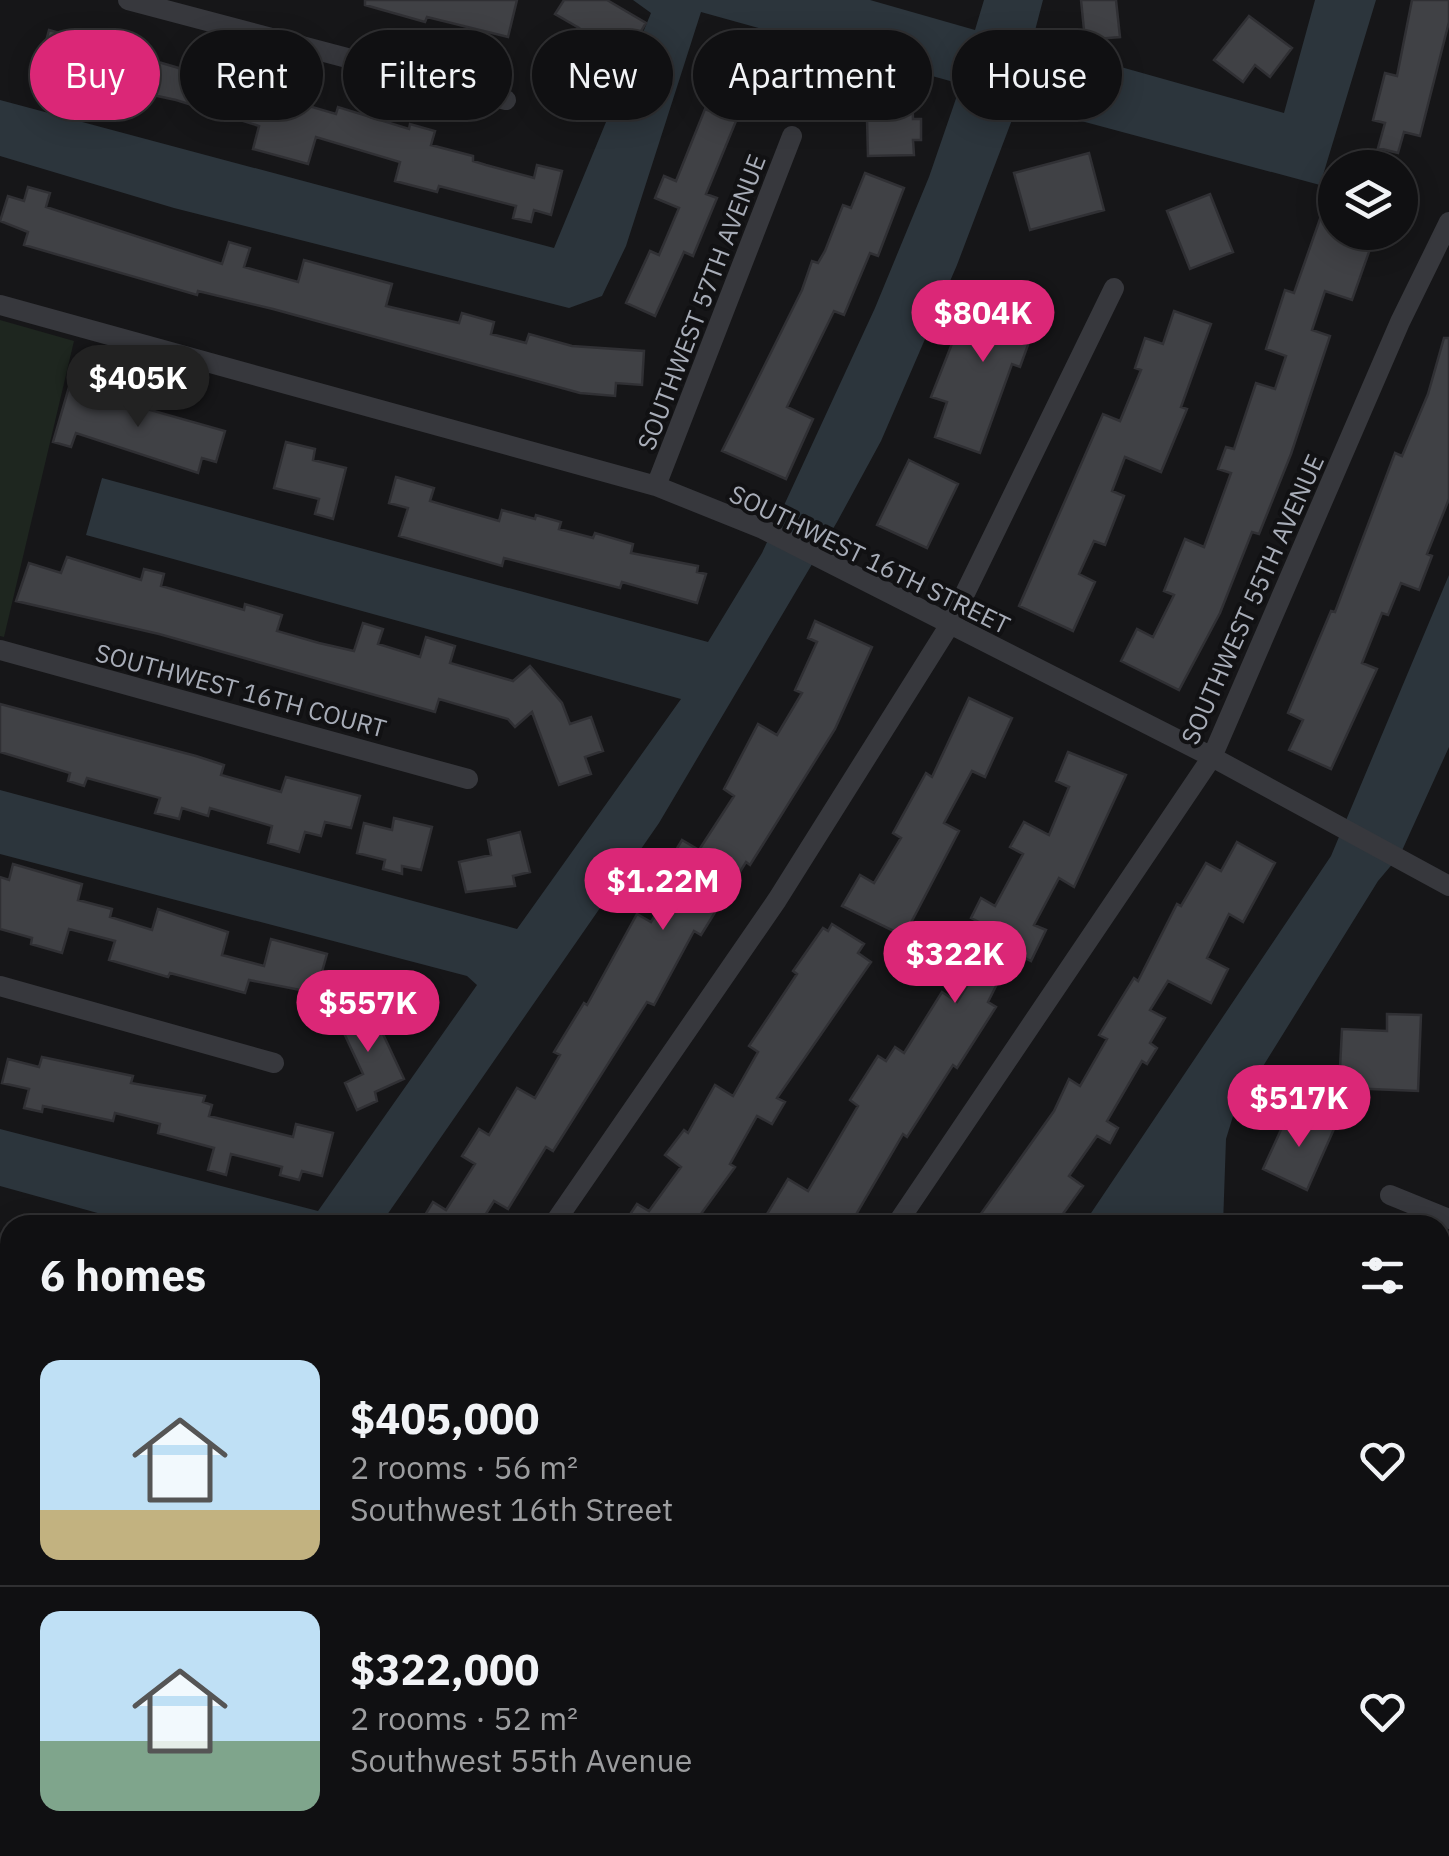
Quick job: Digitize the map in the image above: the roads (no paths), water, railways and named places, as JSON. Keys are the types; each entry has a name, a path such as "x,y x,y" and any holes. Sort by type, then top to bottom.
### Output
{"street":[{"path":"128,0 343,57"},
{"name":"SOUTHWEST 57TH AVENUE","path":"656,486 792,136"},
{"name":"SOUTHWEST 55TH AVENUE","path":"903,1215 1212,757 1400,322 1449,222"},
{"path":"561,1215 777,900 949,626 1114,288"},
{"name":"SOUTHWEST 16TH STREET","path":"0,306 656,486 762,528 1212,757 1449,886"},
{"name":"SOUTHWEST 16TH COURT","path":"0,650 468,779"},
{"path":"0,986 274,1063"},
{"path":"1390,1195 1439,1215"}]}
